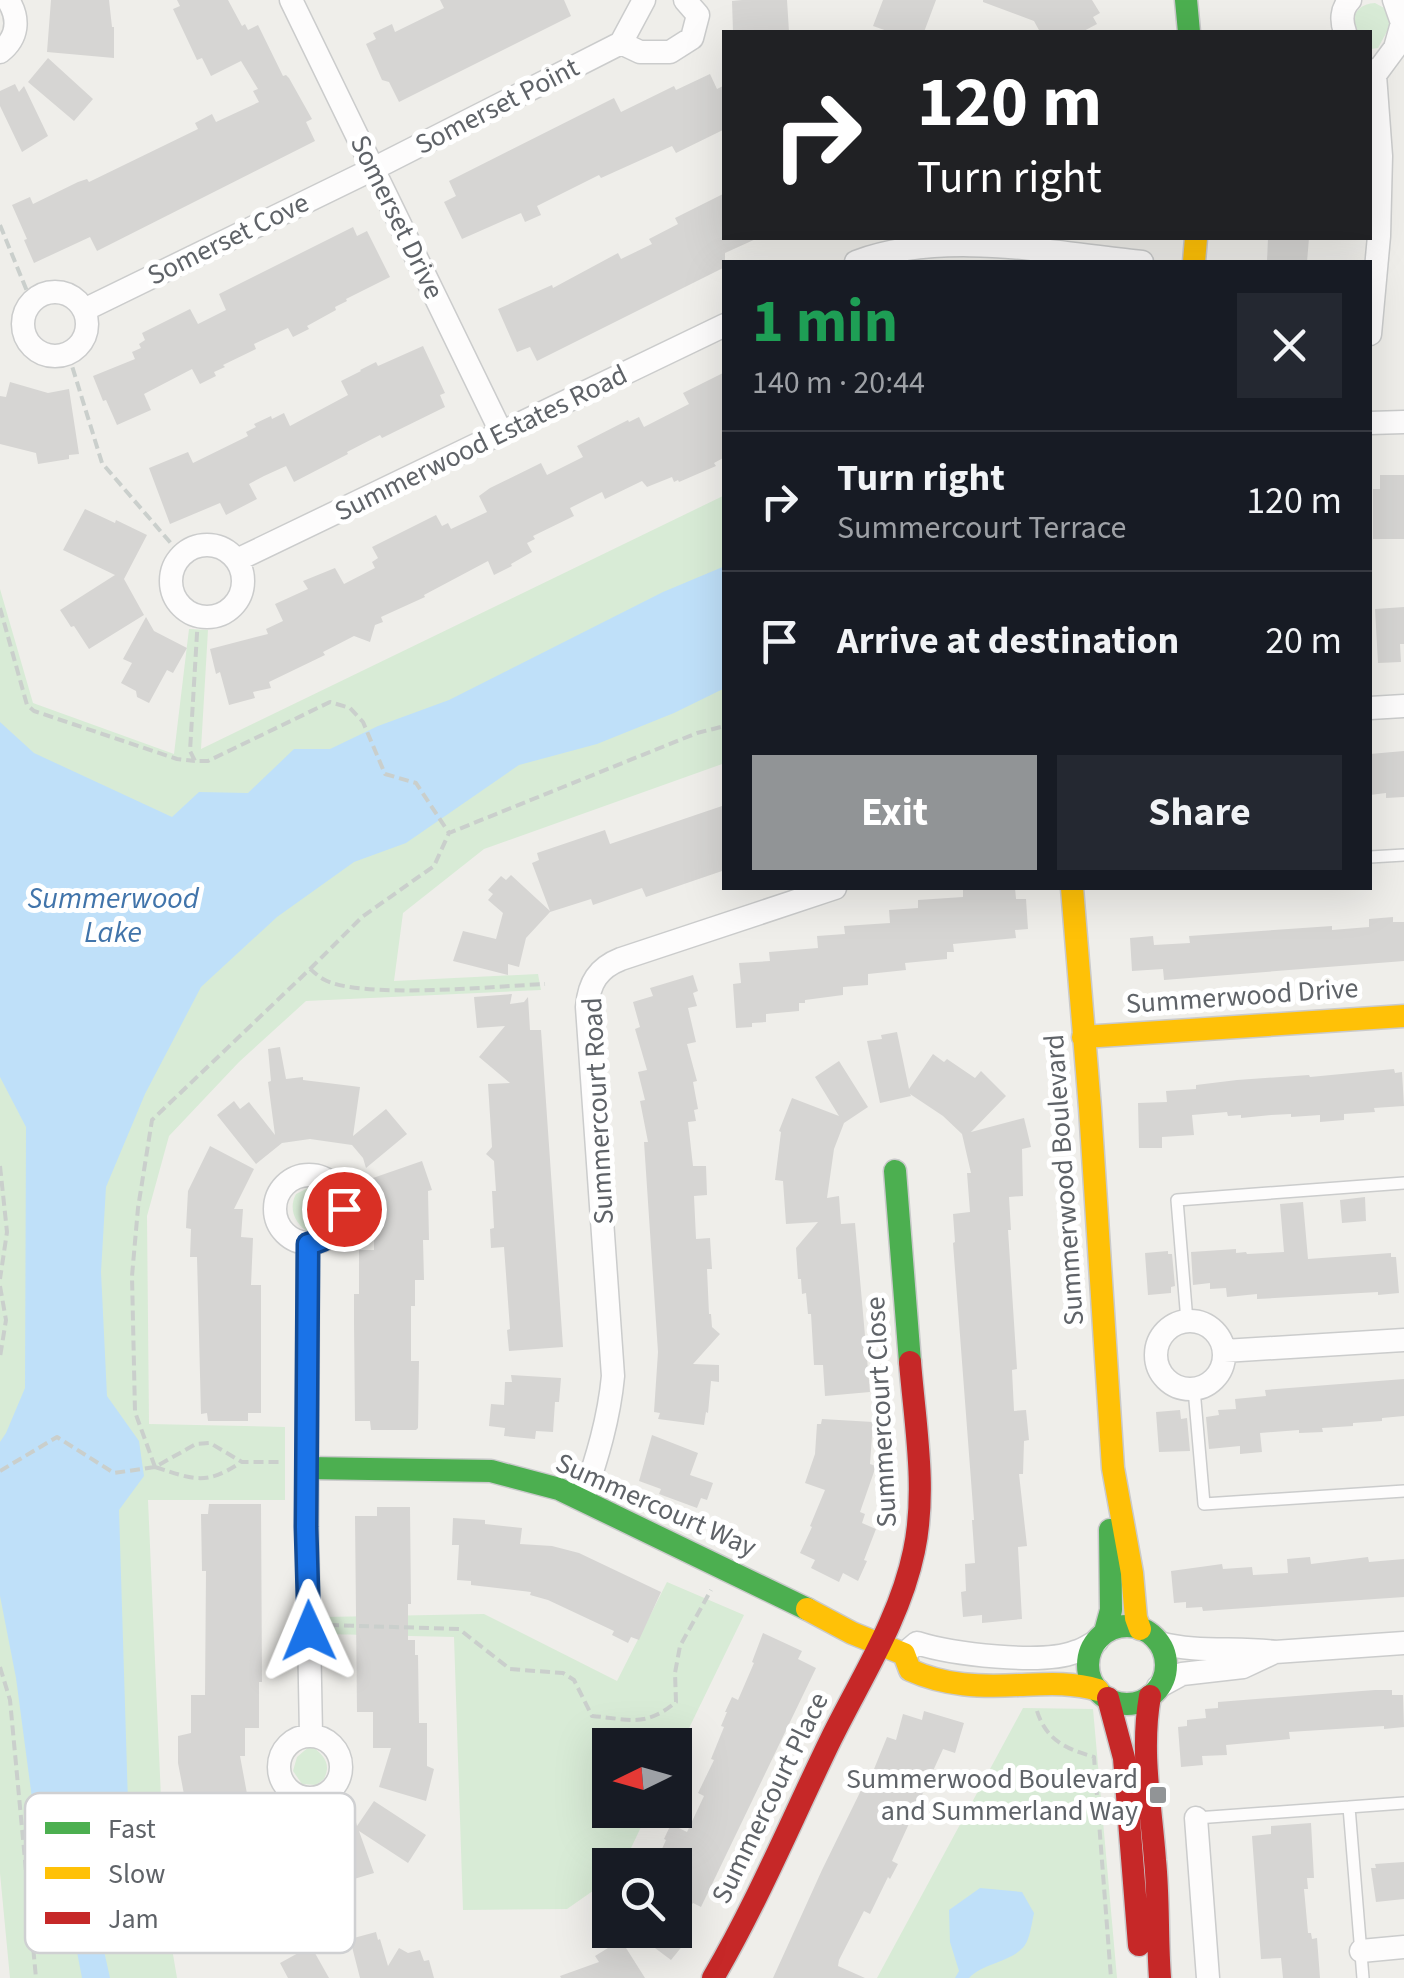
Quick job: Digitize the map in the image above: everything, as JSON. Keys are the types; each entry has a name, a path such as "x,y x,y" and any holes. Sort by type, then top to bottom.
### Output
{"street":[{"path":"0,52 14,36 16,25 16,14 8,0"},
{"name":"Somerset Drive","path":"292,0 502,434"},
{"path":"644,0 622,43 640,52 670,52 692,38 698,15 685,0"},
{"path":"1186,0 1189,30"},
{"path":"1343,30 1340,22 1350,0"},
{"path":"1372,312 1382,156 1372,73 1395,48 1402,23 1394,0"},
{"name":"Somerset Point","path":"372,168 622,43"},
{"name":"Somerset Cove","path":"84,310 372,168"},
{"path":"863,260 934,246 997,242 1128,260"},
{"path":"50,292 70,295 84,310 83,340 68,354 46,355 28,342 23,332 25,310 32,301 50,292"},
{"name":"Summerwood Estates Road","path":"237,560 722,326"},
{"path":"1372,423 1404,422"},
{"path":"216,546 237,560 243,584 233,607 211,618 198,617 180,606 170,586 171,574 181,555 192,548 216,546"},
{"path":"1372,708 1404,706"},
{"name":"Summercourt Road","path":"584,1499 600,1453 612,1376 588,992 602,969 621,958 829,890"},
{"name":"Summerwood Boulevard","path":"1072,890 1113,1468 1140,1629"},
{"name":"Summerwood Drive","path":"1084,1037 1404,1016"},
{"name":"Summercourt Close","path":"880,1644 907,1579 920,1528 921,1506 895,1171"},
{"path":"308,1244 298,1465 306,1527 311,1735"},
{"path":"1186,1321 1208,1325 1222,1340 1224,1351 1224,1362 1214,1380 1194,1389 1173,1385 1156,1359 1160,1338 1186,1321"},
{"path":"1224,1351 1404,1340"},
{"name":"Summercourt Way","path":"298,1465 491,1471 560,1489 778,1593 852,1633 904,1654 910,1670 924,1677 949,1684 1003,1686 1069,1682 1103,1694"},
{"name":"Summerwood Boulevard","path":"1101,1637 1109,1623 1110,1610 1113,1468"},
{"path":"1141,1978 1124,1758 1103,1694 1088,1672 1088,1663 1101,1637 1121,1626 1151,1634 1160,1643 1167,1662 1154,1691 1144,1732 1156,1868 1160,1978"},
{"name":"Summercourt Way","path":"904,1654 917,1644 987,1656 1049,1657 1075,1653 1101,1637"},
{"path":"1160,1643 1275,1652 1404,1643"},
{"name":"Summercourt Place","path":"713,1978 880,1644"},
{"path":"1103,1694 1116,1702 1138,1704 1182,1674 1244,1667 1275,1652"},
{"path":"1196,1818 1208,1978"},
{"path":"1156,1868 1200,1867"},
{"path":"1360,1951 1404,1947"}],"lane":[{"path":"1372,858 1404,855"},
{"path":"1186,1321 1177,1200 1404,1183"},
{"path":"1194,1389 1204,1504 1404,1492"},
{"path":"1196,1818 1404,1802"},
{"path":"1350,1807 1362,1978"}],"path":[{"path":"0,225 32,301"},
{"path":"68,354 102,462 181,555"},
{"path":"0,608 27,705 34,711 177,759 208,761 330,702 350,708 363,722 385,774 416,782 449,833"},
{"path":"195,761 190,751 198,617"},
{"path":"156,1467 135,1412 132,1276 152,1120 362,917 434,866 449,833 680,740 722,727"},
{"path":"310,968 322,979 336,984 374,989 545,984"},
{"path":"0,1166 7,1232 0,1282 6,1320 0,1357"},
{"path":"0,1471 57,1437 114,1472 156,1467 202,1479 221,1475 242,1462"},
{"path":"156,1467 182,1450 210,1443 242,1462 298,1465"},
{"path":"324,1625 459,1630 510,1669 563,1673 574,1680 592,1716 644,1721 660,1716 676,1702 674,1672 680,1646 716,1582"},
{"path":"0,1667 10,1700 25,1860"},
{"path":"1036,1706 1044,1728 1056,1742 1094,1756 1112,1978"},
{"path":"34,1953 36,1978"}],"green space":[{"path":"1369,4 1386,9 1391,24 1378,48 1372,49 1372,30 1355,30 1353,21 1360,8"},
{"path":"722,496 722,764 484,849 403,913 394,981 538,974 541,990 306,1001 239,1062 169,1136 147,1216 149,1424 285,1427 285,1500 148,1500 161,1793 25,1793 25,1953 173,1953 177,1978 10,1978 0,1873 0,589 33,703 174,754 189,629 208,630 201,749"},
{"path":"310,1187 324,1194 329,1207 322,1222 309,1233 297,1221 293,1205 296,1194"},
{"path":"667,1582 744,1615 689,1728 592,1728 592,1828 640,1828 631,1848 592,1848 592,1892 567,1909 463,1910 454,1637 325,1634 325,1617 484,1614 617,1681"},
{"path":"1023,1708 1093,1709 1117,1978 877,1978"},
{"path":"311,1745 327,1764 324,1779 316,1785 302,1784 293,1771 297,1757"}],"water":[{"name":"Summerwood Lake","path":"722,567 722,689 597,744 519,765 406,843 354,862 277,917 201,987 145,1094 106,1187 101,1272 107,1396 139,1441 144,1476 119,1510 128,1793 31,1793 0,1596 0,1442 25,1388 26,1127 0,1077 0,722 34,753 172,817 199,792 248,793 294,749 330,749 449,700 663,592"},
{"path":"980,1888 1022,1892 1034,1913 1030,1934 1020,1951 969,1978 955,1978 959,1971 950,1942 949,1910"},
{"name":"Summerwood Lake","path":"77,1953 105,1953 110,1978 82,1978"}],"building":[{"path":"51,0 109,0 114,58 47,52"},
{"path":"177,0 228,0 242,26 245,24 248,30 258,25 283,76 289,78 312,119 306,122 315,141 97,251 90,237 34,263 12,205 30,197 33,204 78,182 89,182 198,129 195,123 212,114 216,122 259,102 253,91 258,89 241,61 211,76 202,58 197,60 173,9 180,6"},
{"path":"440,0 564,0 571,16 399,102 389,82 382,80 366,44 376,39 373,33 392,24 395,32 444,8"},
{"path":"787,0 789,30 733,30 732,1"},
{"path":"883,0 936,0 925,30 884,30 873,26"},
{"path":"1092,0 1100,13 1093,17 1097,24 1086,30 1039,30 1034,21 983,2"},
{"path":"48,58 93,99 74,121 28,82"},
{"path":"710,74 717,89 722,86 722,130 676,153 672,146 601,178 599,175 537,206 541,215 525,222 521,213 462,239 444,202 456,196 449,181 614,98 621,112 674,86 676,90"},
{"path":"15,84 19,92 24,86 48,136 22,152 0,106 0,91"},
{"path":"722,194 722,240 754,240 725,253 722,268 537,361 530,347 517,352 498,309 552,285 553,288 618,253 621,259 652,244 649,239 678,224 675,218"},
{"path":"353,227 357,236 367,231 390,277 346,299 336,310 293,337 288,328 254,344 256,349 223,365 214,372 216,376 200,384 192,369 144,394 151,410 117,425 93,376 135,359 132,352 141,348 139,344 145,340 142,333 190,309 198,324 226,310 219,294"},
{"path":"1268,240 1309,240 1307,260 1267,260"},
{"path":"423,346 445,393 440,395 445,407 382,438 380,435 294,482 286,466 264,476 249,484 257,499 226,515 220,503 170,524 149,468 188,452 193,463 248,436 246,432 256,427 254,424 271,416 272,419 284,413 290,426 348,395 341,381 376,362 378,366"},
{"path":"722,374 722,459 714,463 716,466 679,482 672,477 647,487 642,481 605,499 602,492 570,508 574,516 533,536 535,539 527,543 532,552 512,566 494,575 488,561 381,617 383,622 375,625 370,642 354,636 269,682 271,688 253,692 255,698 229,705 210,649 268,634 266,629 283,621 275,604 308,589 303,581 335,568 344,584 375,568 372,562 378,558 372,547 436,515 442,526 448,523 451,529 487,512 479,496 490,488 541,463 547,475 583,457 577,446 628,420 639,417 644,427 689,404 683,393"},
{"path":"10,382 48,393 69,389 79,454 38,464 36,453 0,444 0,396 6,397"},
{"path":"1380,475 1404,475 1404,539 1373,539 1373,489 1380,489"},
{"path":"85,509 147,535 124,579 144,615 89,649 60,610 115,575 63,550"},
{"path":"1404,607 1401,662 1378,663 1375,609"},
{"path":"146,617 154,631 187,648 173,673 167,670 149,703 121,683 132,663 123,659"},
{"path":"1404,751 1404,797 1372,795 1372,754"},
{"path":"722,806 722,871 646,897 642,888 593,905 591,899 550,912 526,938 519,967 508,964 508,975 453,961 463,931 496,939 503,913 488,900 493,894 488,890 501,876 506,880 511,875 550,911 532,863 539,860 537,853 605,830 610,844"},
{"path":"963,890 1015,890 1016,899 1026,899 1028,929 1015,930 1016,938 953,944 954,952 947,952 947,959 905,963 906,970 868,974 868,985 843,987 843,995 805,1000 799,1003 799,1011 766,1014 766,1022 736,1028 733,984 741,983 739,963 770,961 769,952 818,948 817,936 845,934 844,926 890,923 889,910 918,908 918,900 963,897"},
{"path":"1393,917 1393,922 1404,922 1404,961 1164,980 1163,969 1132,971 1130,938 1153,936 1154,945 1190,943 1189,936 1369,927 1369,919"},
{"path":"693,975 697,1006 688,1008 696,1042 687,1044 697,1081 693,1082 698,1109 694,1110 696,1121 688,1122 693,1166 706,1166 707,1195 694,1196 696,1239 710,1238 709,1314 712,1327 720,1334 693,1364 719,1365 719,1382 711,1381 704,1425 658,1419 660,1413 654,1412 658,1352 644,1142 648,1142 640,1101 645,1100 638,1072 647,1070 635,1029 640,1027 633,1002 653,996 650,988"},
{"path":"512,994 510,1004 524,1002 528,997 530,1030 541,1030 563,1347 509,1351 504,1247 491,1248 492,1191 496,1191 494,1161 486,1154 492,1147 488,1084 510,1083 479,1057 505,1026 477,1028 474,997"},
{"path":"897,1032 909,1089 933,1054 975,1078 981,1071 1006,1096 971,1132 1024,1118 1031,1147 1022,1149 1023,1196 1009,1197 1008,1230 1017,1369 1012,1370 1014,1411 1026,1410 1029,1440 1024,1441 1023,1474 1019,1474 1027,1546 1018,1547 1022,1619 982,1623 982,1615 963,1617 965,1564 975,1563 974,1520 953,1214 970,1212 967,1173 971,1173 962,1134 943,1116 910,1094 880,1103 867,1041"},
{"path":"280,1047 286,1079 303,1077 360,1087 353,1136 386,1109 407,1134 366,1168 352,1145 310,1139 282,1143 256,1164 217,1115 234,1101 240,1109 249,1102 275,1135 268,1049"},
{"path":"839,1061 868,1107 844,1123 834,1149 827,1198 839,1196 841,1224 855,1223 870,1392 825,1396 823,1365 814,1365 811,1314 798,1279 796,1248 818,1222 786,1224 783,1181 775,1180 779,1131 792,1098 839,1116 815,1077"},
{"path":"1394,1069 1395,1073 1402,1072 1404,1106 1374,1108 1375,1112 1344,1114 1344,1120 1320,1122 1320,1115 1192,1115 1194,1135 1162,1137 1162,1148 1139,1148 1138,1103 1167,1102 1166,1091 1237,1080"},
{"path":"210,1146 254,1169 234,1209 243,1209 241,1237 253,1238 251,1285 261,1285 261,1413 248,1413 248,1421 208,1421 207,1413 201,1414 197,1257 190,1257 191,1229 186,1228 188,1191"},
{"path":"422,1161 432,1190 428,1191 429,1240 423,1240 424,1280 415,1280 415,1306 411,1306 411,1361 419,1361 418,1428 371,1430 370,1421 355,1421 354,1323 354,1294 359,1294 359,1250 374,1250 374,1218 383,1218 370,1179"},
{"path":"1365,1197 1366,1221 1342,1223 1340,1200"},
{"path":"1303,1202 1308,1259 1391,1253 1391,1257 1396,1257 1399,1293 1257,1299 1257,1294 1227,1297 1226,1288 1210,1289 1210,1283 1193,1285 1191,1252 1284,1252 1280,1204"},
{"path":"1145,1253 1172,1254 1175,1286 1171,1293 1148,1295"},
{"path":"511,1375 561,1378 553,1432 536,1431 535,1439 504,1436 505,1428 489,1426 491,1404 504,1405 505,1382 512,1382"},
{"path":"1404,1379 1404,1416 1322,1428 1323,1432 1260,1433 1262,1452 1240,1454 1240,1446 1209,1449 1206,1417 1219,1415 1218,1410 1236,1409 1235,1399 1266,1396 1265,1390"},
{"path":"1180,1410 1181,1419 1187,1418 1190,1451 1159,1452 1156,1412"},
{"path":"822,1419 873,1422 870,1464 876,1466 860,1512 865,1514 862,1523 876,1529 858,1581 843,1573 839,1582 811,1568 815,1560 800,1553 825,1490 805,1483 815,1454 817,1424"},
{"path":"652,1435 698,1453 690,1475 713,1483 707,1500 701,1498 697,1508 659,1494 661,1489 639,1481"},
{"path":"209,1504 261,1504 262,1682 259,1728 245,1728 245,1756 240,1756 247,1793 184,1793 178,1763 178,1736 191,1733 191,1695 205,1695 206,1571 202,1571 201,1514 208,1514"},
{"path":"377,1507 410,1507 408,1640 415,1640 419,1723 427,1723 427,1766 434,1769 426,1801 379,1787 391,1748 373,1748 373,1712 357,1712 355,1516 377,1516"},
{"path":"453,1518 522,1528 520,1544 579,1553 661,1592 639,1640 631,1637 628,1643 612,1635 614,1631 530,1595 531,1592 457,1580 459,1545 452,1545"},
{"path":"1310,1557 1311,1564 1368,1557 1369,1562 1404,1559 1404,1597 1203,1611 1202,1607 1186,1608 1186,1602 1174,1603 1171,1571 1222,1564 1223,1569 1252,1567 1253,1575 1288,1573 1287,1559"},
{"path":"763,1633 802,1651 798,1659 816,1668 701,1907 692,1904 692,1848 662,1848 664,1839 669,1828 687,1832 692,1828 704,1796 698,1793 714,1760 711,1759 724,1727 721,1726 725,1712 732,1697 738,1700"},
{"path":"1375,1690 1403,1695 1404,1727 1289,1732 1290,1739 1226,1745 1227,1755 1202,1756 1203,1765 1181,1767 1178,1727 1187,1726 1187,1720 1206,1718 1205,1709 1218,1708 1218,1702"},
{"path":"924,1711 964,1723 955,1753 943,1749 892,1861 898,1864 870,1914 864,1911 839,1960 838,1966 865,1978 773,1978 887,1737 896,1740 903,1714 922,1720"},
{"path":"374,1801 426,1835 408,1863 359,1831 374,1873 355,1879 355,1822 357,1826"},
{"path":"1311,1823 1314,1878 1307,1878 1308,1889 1304,1889 1308,1933 1312,1939 1317,1938 1320,1978 1283,1978 1281,1958 1261,1959 1252,1836 1271,1834 1271,1826"},
{"path":"1404,1862 1404,1899 1376,1902 1371,1868 1376,1868 1375,1864"},
{"path":"376,1932 388,1966 399,1948 408,1953 420,1950 424,1961 429,1960 434,1978 360,1978 354,1953 355,1938"},
{"path":"608,1948 626,1948 645,1978 561,1978 599,1962 595,1956"},
{"path":"655,1948 681,1948 671,1960"},
{"path":"298,1953 315,1953 329,1978 288,1978 280,1963"}],"traffic: fast":[{"path":"1186,0 1189,30"},
{"path":"895,1171 910,1362"},
{"path":"308,1468 491,1471 559,1489 807,1609"},
{"path":"1105,1632 1111,1610 1110,1530"},
{"path":"1127,1626 1142,1629 1154,1638 1163,1650 1166,1665 1163,1680 1154,1692 1142,1701 1127,1704 1112,1701 1100,1692 1091,1680 1088,1665 1091,1650 1100,1638 1112,1629 1127,1626"}],"traffic: slow":[{"path":"1194,260 1196,240"},
{"path":"1072,890 1113,1468 1140,1629"},
{"path":"1083,1037 1404,1016"},
{"path":"807,1609 904,1654 910,1670 936,1679 977,1685 1049,1684 1098,1690"}],"traffic: jam":[{"path":"713,1978 878,1648 908,1576 920,1504 910,1362"},
{"path":"1150,1696 1146,1758 1160,1978"},
{"path":"1108,1698 1124,1758 1139,1945"}],"place":[{"name":"Summerwood Boulevard and Summerland Way","path":"1158,1795"}],"route":[{"path":"309,1631 308,1244 337,1230 344,1209"}]}
